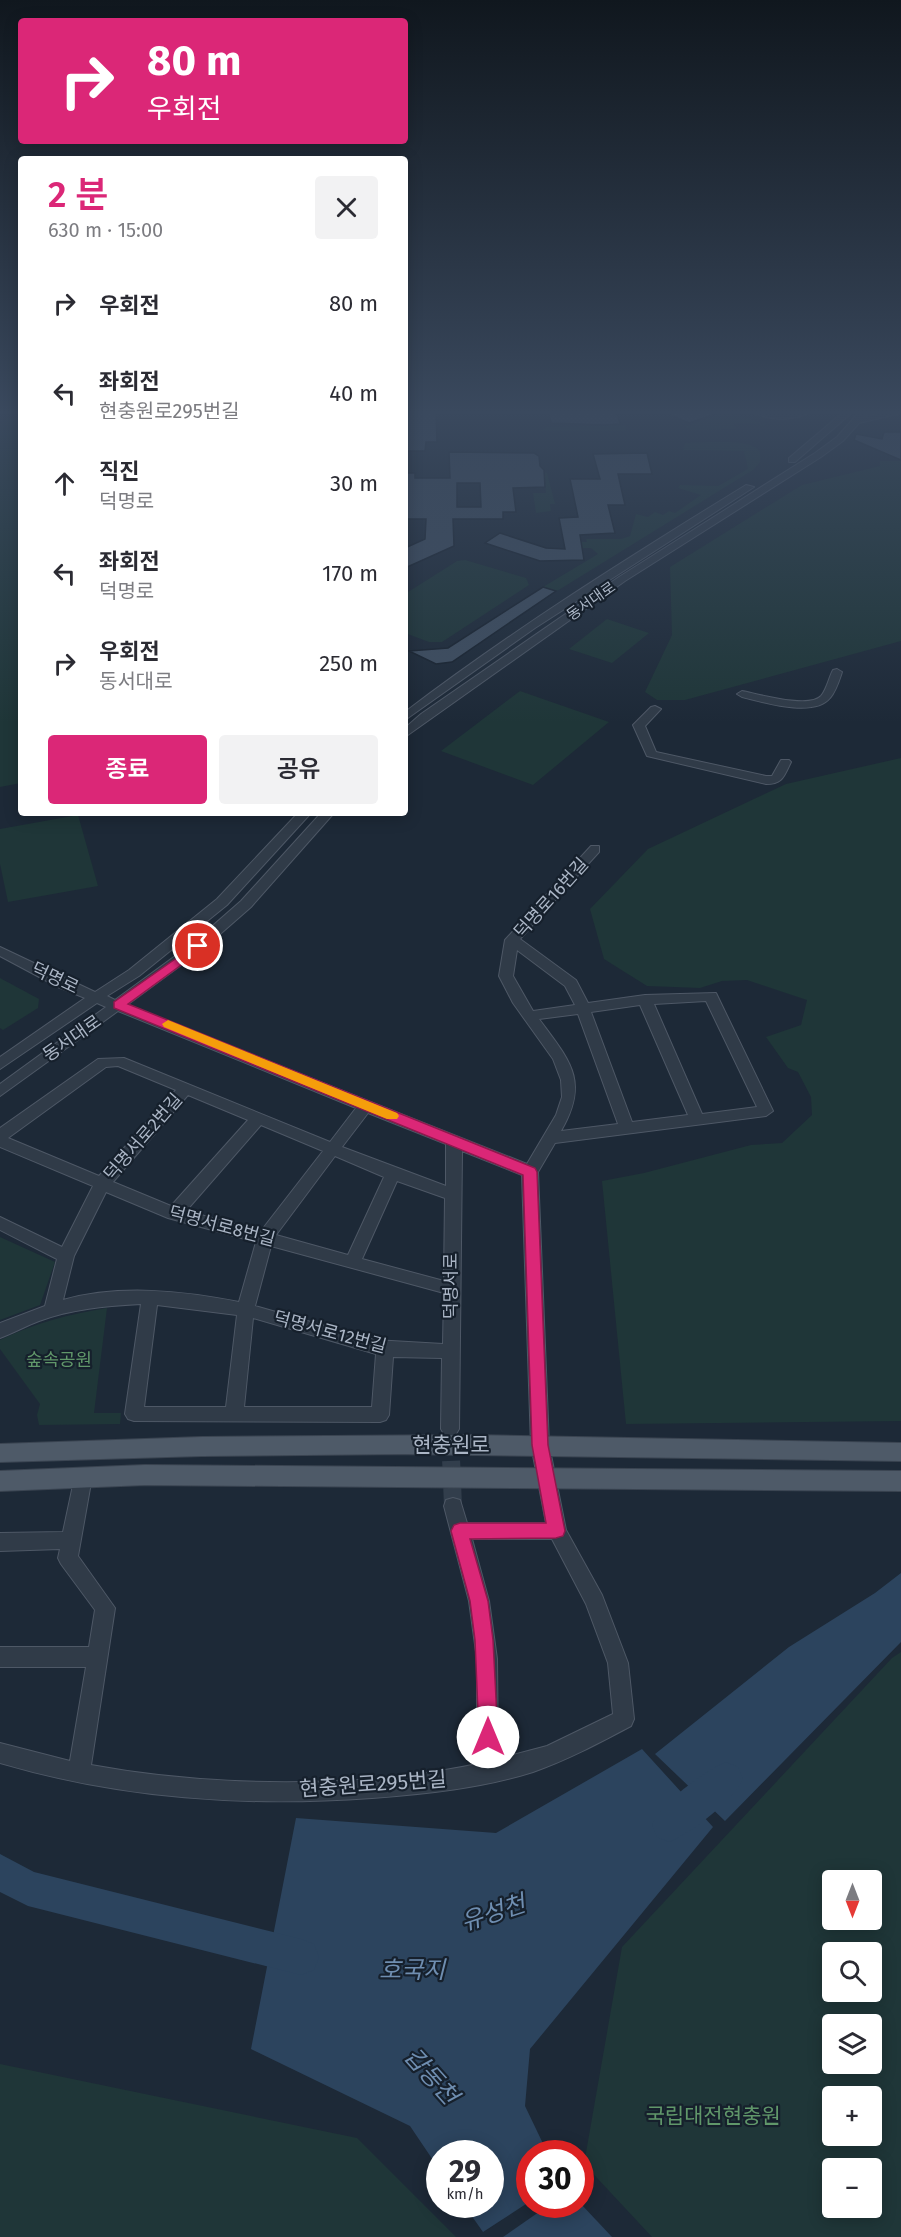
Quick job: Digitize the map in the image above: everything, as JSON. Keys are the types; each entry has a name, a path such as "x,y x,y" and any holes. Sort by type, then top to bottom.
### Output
{"main road":[{"name":"현충원로","path":"0,1453 154,1448 540,1445 814,1453 901,1452"},
{"name":"현충원로","path":"0,1481 83,1477 544,1476 901,1481"}],"street":[{"name":"동서대로","path":"408,715 438,690 605,575 705,513"},
{"name":"동서대로","path":"408,731 425,716 622,579 726,513"},
{"path":"742,694 804,705 815,704 824,700 837,672"},
{"path":"655,709 639,725 651,754 766,780 776,780 785,762"},
{"name":"동서대로","path":"0,1064 186,934 222,902 302,816"},
{"name":"동서대로","path":"0,1091 198,946 246,904 325,816"},
{"name":"덕명로16번길","path":"530,1172 562,1116 569,1096 568,1080 560,1058 518,1000 506,976 512,940 595,849"},
{"path":"512,940 571,983 583,1008 627,1128"},
{"name":"덕명로","path":"0,951 63,984 530,1172"},
{"path":"530,1016 645,1000 711,996 766,1111 549,1138"},
{"path":"645,1000 696,1119"},
{"name":"덕명서로2번길","path":"0,1136 103,1062 119,1061 393,1174 451,1194"},
{"name":"덕명서로2번길","path":"53,1308 66,1256 101,1185 185,1089"},
{"path":"246,1309 265,1238 366,1105"},
{"path":"174,1214 258,1119"},
{"name":"덕명서로8번길","path":"0,1141 174,1214 451,1289"},
{"name":"덕명서로","path":"450,1429 451,1194 454,1142"},
{"path":"530,1172 540,1445 544,1476"},
{"path":"353,1261 393,1174"},
{"path":"0,1223 66,1256"},
{"path":"150,1297 134,1414 381,1415 385,1349"},
{"name":"덕명서로12번길","path":"0,1331 53,1308 86,1301 150,1297 199,1300 246,1309 385,1349 450,1351"},
{"name":"덕명서로12번길","path":"234,1416 246,1309"},
{"name":"현충원로295번길","path":"0,1753 23,1761 79,1773 146,1783 224,1790 303,1791 402,1785 488,1773 522,1765 564,1750 624,1719 618,1663 595,1601 556,1531 544,1476"},
{"path":"79,1773 105,1608 68,1558 83,1477"},
{"path":"453,1506 479,1601 487,1659 488,1773"},
{"path":"460,1531 556,1531"},
{"path":"0,1542 71,1540"},
{"path":"0,1657 98,1657"}],"green space":[{"path":"0,513 18,513 18,784 0,787"},
{"path":"653,513 683,513 557,591 543,587 598,554 591,548 576,548 576,542 587,542 586,539 621,539 630,536 636,514 648,517"},
{"path":"756,513 901,513 901,641 685,700 657,700 645,692 672,635 670,567"},
{"path":"465,560 526,578 529,585 442,642 429,642 408,634 408,592 457,561"},
{"path":"607,619 649,633 612,663 569,649"},
{"path":"520,691 609,722 533,785 441,751"},
{"path":"901,758 901,1421 626,1424 602,1181 644,1173 751,1145 782,1143 812,1115 811,1097 798,1072 788,1068 766,1037 801,1025 807,1000 747,980 722,981 700,988 647,986 604,959 590,909 648,849 786,784"},
{"path":"78,816 98,886 8,902 0,864 0,829"},
{"path":"0,978 39,999 38,1008 3,1030 0,1028"},
{"path":"0,1237 55,1262 40,1305 0,1320"},
{"name":"숲속공원","path":"107,1308 94,1413 121,1413 120,1424 39,1425 37,1415 40,1404 0,1349 0,1340 52,1320"},
{"name":"국립대전현충원","path":"901,1652 901,2237 652,2237 594,2175 594,2140 588,2140 622,1947 892,1658"},
{"path":"0,2064 357,2138 426,2207 426,2218 437,2218 456,2237 0,2237"}],"water":[{"path":"901,1573 901,1642 725,1821 655,1754 789,1647 875,1593"},
{"name":"호국지","path":"642,1749 713,1827 530,2049 525,2106 541,2140 516,2140 516,2210 483,2232 473,2218 504,2218 504,2140 426,2140 426,2150 410,2126 251,2049 296,1818 496,1833"},
{"path":"530,2218 594,2218 612,2237 503,2237"}],"building":[{"path":"408,513 503,513 503,519 453,519 454,546 408,567 408,547 425,539 426,519 408,519"},
{"path":"577,513 610,513 615,533 580,535 584,560 540,561 485,543 500,533 546,548 565,549 559,518 578,517"},
{"path":"543,587 556,591 452,662 436,664 409,651 448,648"}],"waterway":[{"name":"유성천","path":"669,1825 726,1779"},
{"name":"유성천","path":"0,1872 28,1888 301,1957"}],"tunnel":[{"path":"450,1434 453,1506"}],"slow traffic":[{"path":"168,1024 392,1116"}],"route":[{"path":"198,946 118,1005 530,1172 540,1445 556,1531 460,1531 479,1601 487,1659 488,1737"}],"water label":[{"name":"갑동천","path":"431,2076"}]}
